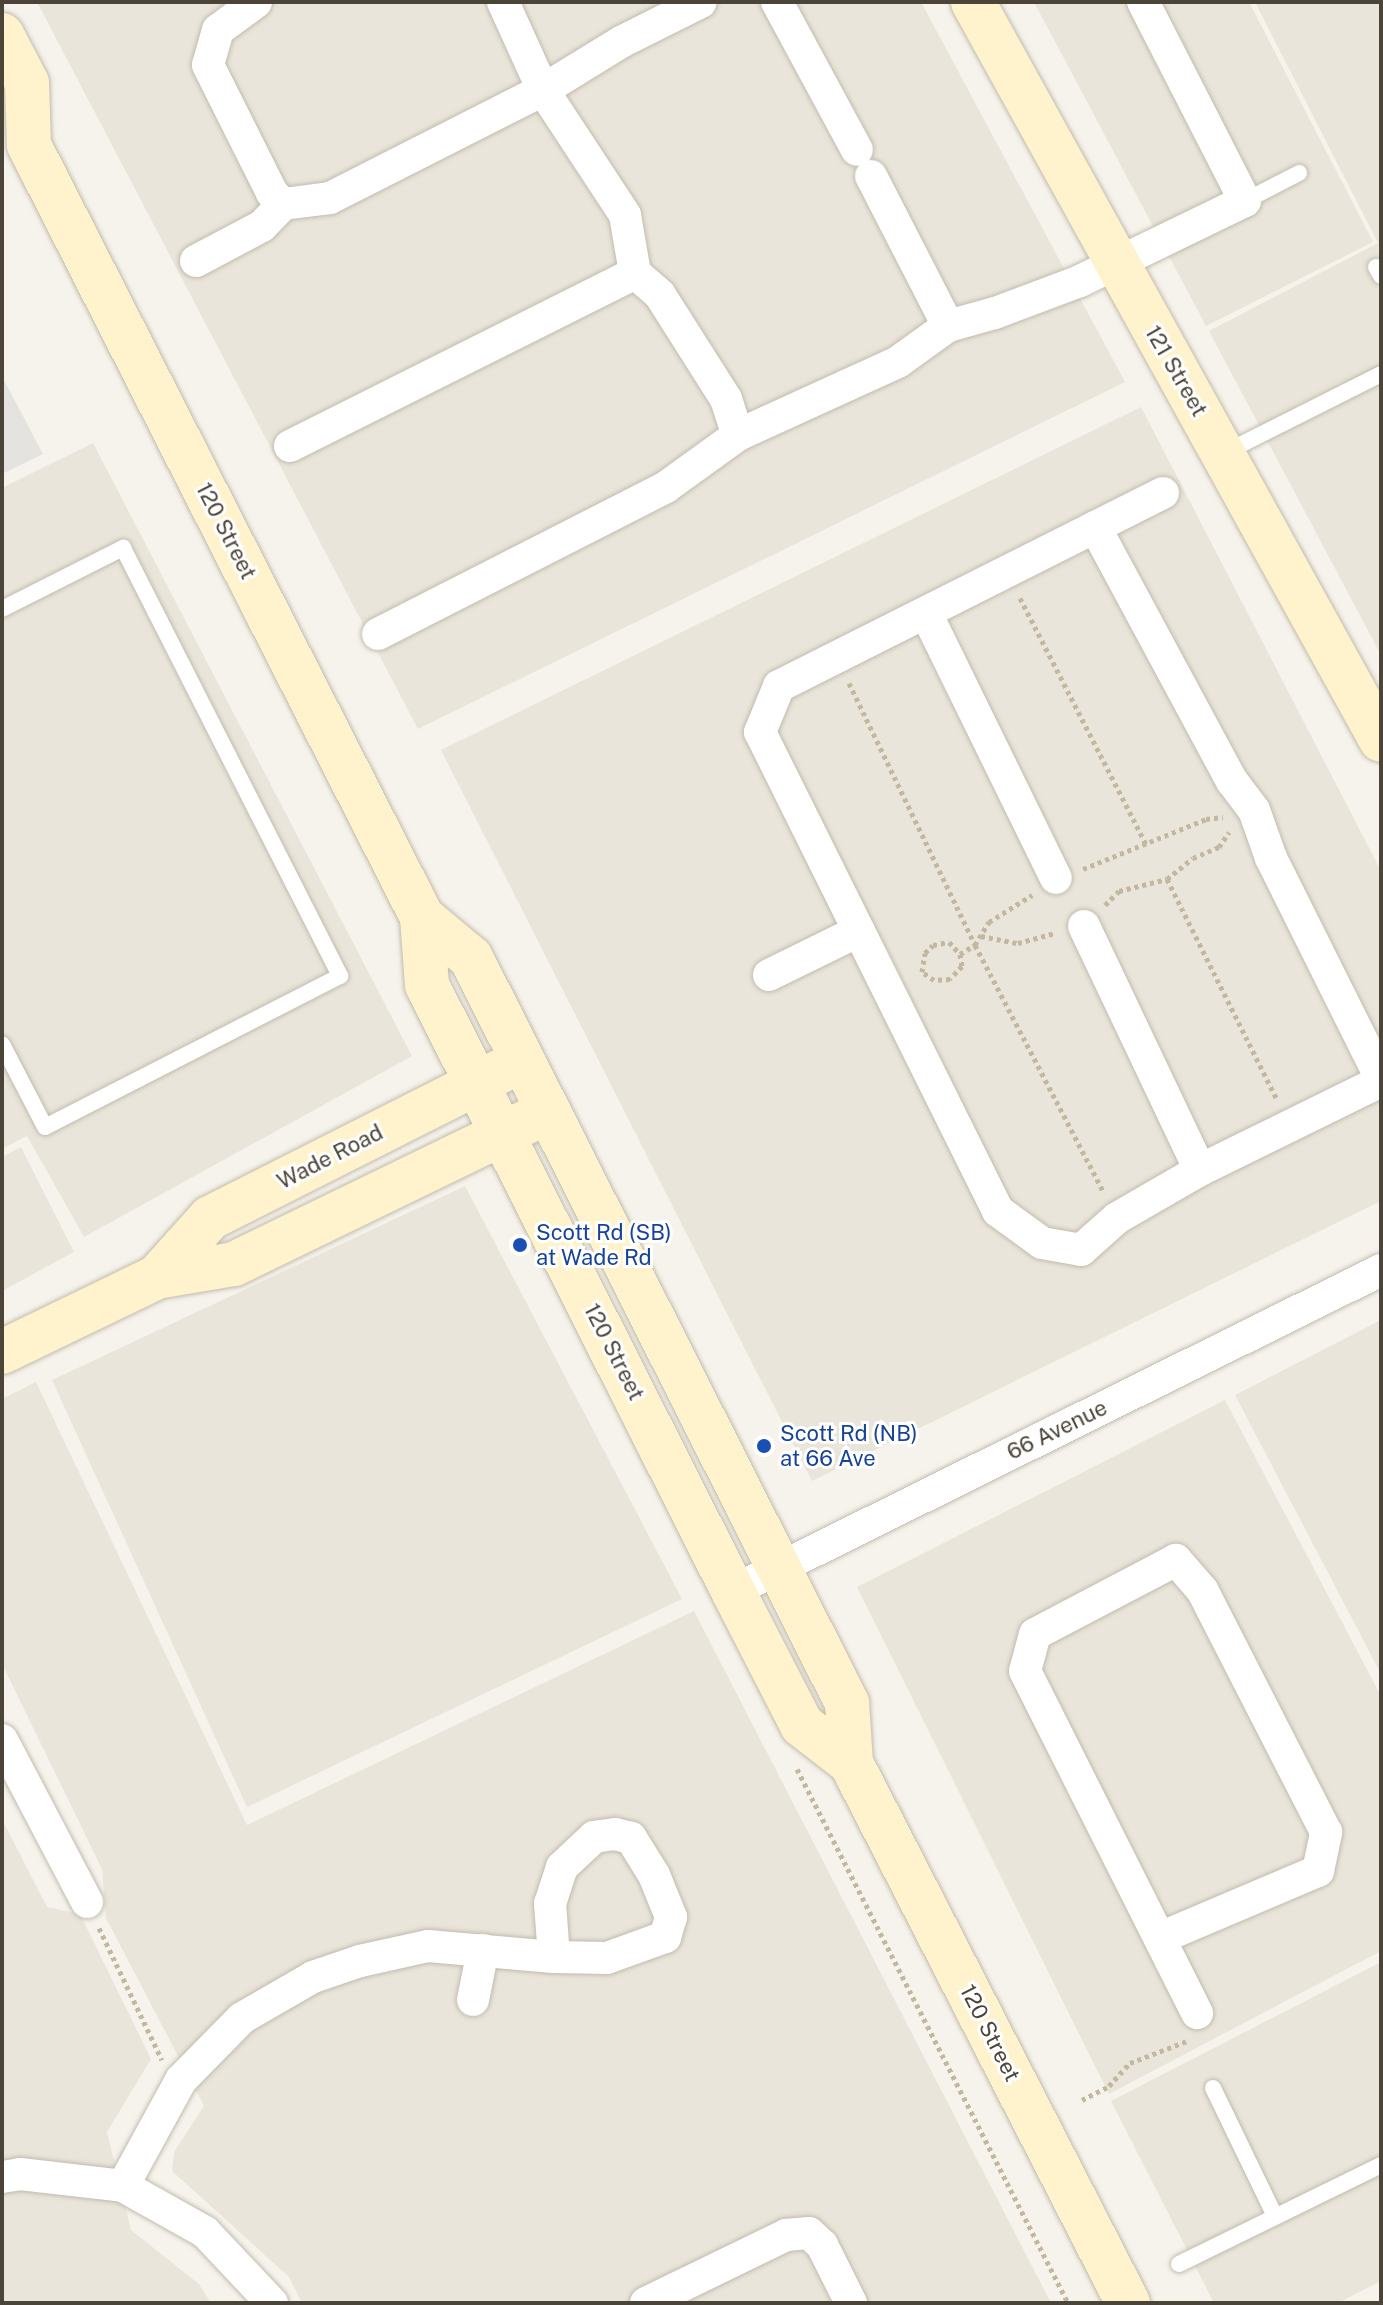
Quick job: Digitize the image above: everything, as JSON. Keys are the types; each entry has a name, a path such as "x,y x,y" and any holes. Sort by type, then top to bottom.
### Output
{"main road":[{"name":"121 Street","path":"973,2 1381,740"},
{"name":"120 Street","path":"2,35 27,83 16,134 422,917 471,958 847,1703 851,1763 1128,2303"},
{"name":"120 Street","path":"422,917 427,985 733,1591 802,1725 851,1763"},
{"name":"Wade Road","path":"157,1277 210,1218 522,1060"},
{"name":"Wade Road","path":"2,1352 157,1277 234,1264 548,1111"}],"street":[{"path":"256,2 218,30 208,65 272,193 283,204"},
{"path":"503,2 543,90 625,215 635,273 660,295 726,399 738,435"},
{"path":"196,261 262,226 283,204 330,198 543,90 621,42 701,2"},
{"path":"777,2 948,326"},
{"path":"378,634 666,487 738,435 898,362 948,326 995,313 1116,265 1245,201 1143,2"},
{"path":"290,446 635,273"},
{"path":"1095,527 1232,781 1254,810 1271,858 1381,1080 1200,1170 1117,1218 1081,1250 1042,1243 998,1211 760,732 779,686 1006,573 1095,527 1163,493"},
{"path":"926,613 1056,878"},
{"path":"1084,926 1200,1170"},
{"path":"769,975 859,931"},
{"name":"66 Avenue","path":"733,1591 1381,1270"},
{"path":"1160,1938 1318,1871 1326,1832 1202,1590 1176,1560 1035,1634 1025,1671 1197,2013"},
{"path":"2,1742 87,1902"},
{"path":"123,2186 181,2080 242,2018 313,1977 360,1961 428,1946 554,1957"},
{"path":"473,2000 483,1950"},
{"path":"2,2177 20,2174 123,2186 205,2232 272,2303"},
{"path":"646,2303 786,2235 809,2233 822,2245 851,2303"}],"lane":[{"path":"1245,201 1299,173"},
{"path":"1223,453 1381,374"},
{"path":"2,609 123,548 340,976 45,1127 2,1044"},
{"path":"1213,2088 1275,2216"},
{"path":"1179,2264 1381,2165"}],"path":[{"path":"1006,573 1147,846"},
{"path":"837,657 975,945 1117,1218"},
{"path":"960,954 975,945 989,922 1056,878 1147,846 1206,819 1222,816 1229,821 1229,833 1219,847 1193,858 1167,879 1119,891 1084,926 1018,943 981,936"},
{"path":"1167,879 1290,1126"},
{"path":"949,942 960,954 962,966 950,979 934,980 922,972 925,953 933,945 949,942"},
{"path":"796,1767 1068,2303"},
{"path":"87,1902 165,2065"},
{"path":"1082,2100 1109,2086 1130,2063 1190,2039 1197,2027 1197,2013"}],"shaded area":[{"path":"37,2 921,2 1125,382 418,729"},
{"path":"1034,2 1249,2 1373,242 1206,326"},
{"path":"1255,2 1381,2 1381,655 1209,331 1378,243"},
{"path":"2,381 43,454 2,474"},
{"path":"1141,407 1381,871 1381,1201 812,1481 441,750"},
{"path":"93,443 412,1056 84,1237 27,1136 2,1149 2,488"},
{"path":"21,1147 74,1252 2,1291 2,1157"},
{"path":"465,1186 682,1599 247,1807 52,1380"},
{"path":"1381,1320 1381,1674 1235,1395"},
{"path":"36,1382 247,1825 694,1611 1051,2303 302,2303 289,2277 172,2171 174,2152 204,2106 106,1918 102,1869 2,1664 2,1399"},
{"path":"1225,1400 1381,1696 1381,1951 1109,2094 857,1587"},
{"path":"2,1819 47,1907 80,1914 151,2059 107,2132 131,2230 199,2284 211,2303 2,2303"},
{"path":"1381,1962 1381,2281 1338,2303 1214,2303 1111,2101"}],"place":[{"name":"Scott Rd (SB) at Wade Rd","path":"520,1245"},
{"name":"Scott Rd (NB) at 66 Ave","path":"764,1446"}]}
